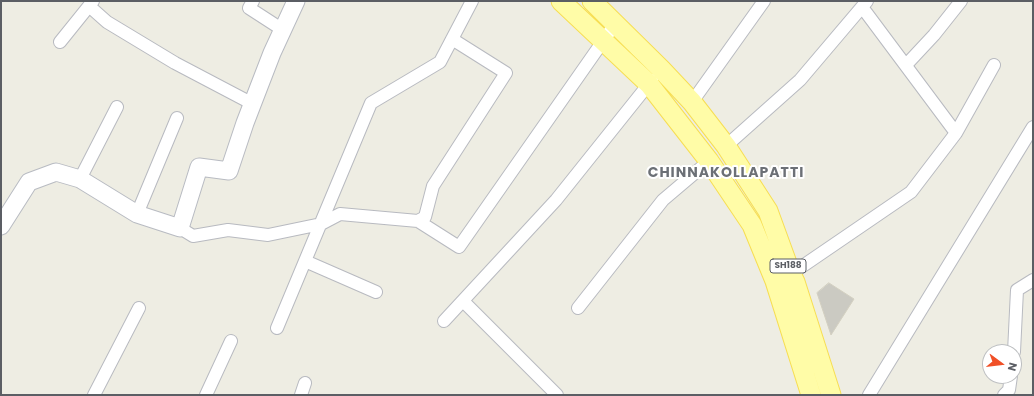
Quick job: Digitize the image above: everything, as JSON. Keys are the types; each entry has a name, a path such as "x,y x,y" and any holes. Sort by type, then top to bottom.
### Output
{"main road":[{"path":"561,1 649,84 709,161 752,225 775,282 811,395"},
{"name":"SH188","path":"594,2 692,102 726,146 768,211 795,282 830,395"}],"street":[{"path":"253,1 249,8 283,30"},
{"path":"180,228 199,167 229,171 272,53 296,1"},
{"path":"277,328 371,103 440,62 472,1"},
{"path":"692,102 764,1"},
{"path":"906,65 934,35 961,1"},
{"path":"60,42 91,3 107,22 175,63 253,104"},
{"path":"726,146 800,80 865,4 906,65 956,133"},
{"path":"1,226 29,182 56,172 80,179 137,214 180,228 193,236 228,230 268,235 321,224 340,214 418,221 459,247 615,24"},
{"path":"418,221 425,217 433,186 506,73 452,39"},
{"path":"791,274 911,192 956,133 994,65"},
{"path":"444,321 556,200 661,69"},
{"path":"80,179 117,107"},
{"path":"137,214 177,118"},
{"path":"869,395 1033,128"},
{"path":"578,308 663,200 709,161"},
{"path":"305,262 376,292"},
{"path":"1014,344 1017,290 1033,280"},
{"path":"463,301 557,395"},
{"path":"94,395 138,308"},
{"path":"206,395 231,341"},
{"path":"301,395 306,383"},
{"path":"1004,395 1009,390 1010,384"}],"building":[{"path":"829,283 854,299 831,335 817,293"}],"district":[{"name":"CHINNAKOLLAPATTI","path":"726,173"}]}
